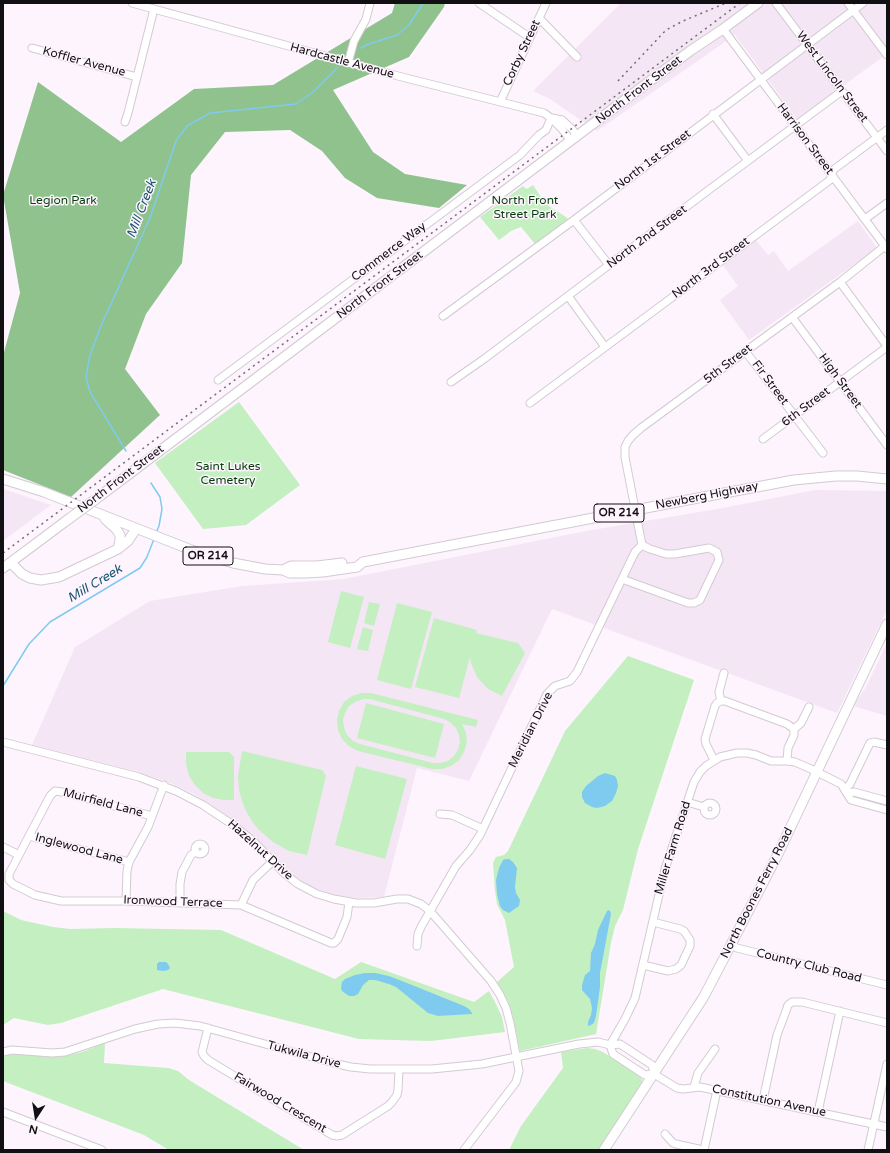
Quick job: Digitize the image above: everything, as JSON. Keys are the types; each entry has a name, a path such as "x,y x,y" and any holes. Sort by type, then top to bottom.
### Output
{"main road":[{"name":"North Front Street","path":"7,565 690,51 758,3"},
{"name":"Newberg Highway","path":"3,479 76,505 217,559 265,569 283,570 291,566 317,566 357,560 363,562 810,478 847,476 887,479"},
{"path":"97,513 119,532 120,538 118,549"},
{"path":"7,565 27,577 41,580 63,576 118,549 128,541 136,529"},
{"name":"North Boones Ferry Road","path":"604,1150 703,998 777,856 887,624"}],"street":[{"name":"Hardcastle Avenue","path":"132,3 348,63 544,113 574,138"},
{"path":"348,63 354,41 366,19 370,3"},
{"path":"478,3 529,37"},
{"name":"Corby Street","path":"500,102 546,3"},
{"name":"West Lincoln Street","path":"776,3 887,151"},
{"path":"848,3 887,55"},
{"name":"North 1st Street","path":"443,316 574,220 713,114 863,3"},
{"path":"125,122 154,9"},
{"path":"539,18 577,57"},
{"name":"Harrison Street","path":"723,29 886,248"},
{"name":"Koffler Avenue","path":"32,48 137,77"},
{"name":"North 2nd Street","path":"451,382 842,92"},
{"path":"713,114 748,161"},
{"name":"Commerce Way","path":"218,380 520,155 539,135 546,130 551,118"},
{"name":"North 3rd Street","path":"530,403 830,180 833,170 887,130"},
{"path":"865,219 887,203"},
{"path":"574,220 609,265"},
{"name":"5th Street","path":"636,510 625,454 625,447 628,441 638,431 886,248"},
{"path":"840,282 887,346"},
{"path":"568,296 605,347"},
{"name":"High Street","path":"792,317 887,445"},
{"name":"6th Street","path":"763,439 887,346"},
{"name":"Fir Street","path":"745,351 823,453"},
{"path":"622,579 694,604 700,600 719,560 717,552 709,548 675,554 666,554 642,545 636,510"},
{"name":"Meridian Drive","path":"417,946 419,930 456,866 474,845 483,829 547,694 555,686 574,678 635,552 642,545"},
{"path":"720,701 719,692 724,673"},
{"path":"714,760 705,740 715,706 720,701 725,701 787,724 794,729"},
{"path":"787,761 788,748 794,735 794,729 801,723 809,707"},
{"name":"Hazelnut Drive","path":"3,742 139,777 164,786 194,800 222,816 253,841 272,862 292,880 326,897 349,902 374,903 397,899 408,899 421,904 430,911 491,981 500,995 507,1013 519,1071 516,1082 464,1150"},
{"path":"887,745 874,742 870,743 846,791 887,801"},
{"name":"Miller Farm Road","path":"610,1045 635,998 664,872 694,782 700,772 714,760 724,755 742,753 756,756 770,762 787,761 798,763 839,783 846,791 849,799 887,810"},
{"path":"126,901 127,871 129,862 145,832 164,786"},
{"name":"Muirfield Lane","path":"29,836 50,796 55,791 152,816"},
{"path":"687,802 704,807"},
{"path":"440,814 452,814 483,829"},
{"path":"3,847 19,855 29,836"},
{"name":"Inglewood Lane","path":"29,836 129,862"},
{"path":"180,902 182,872 191,855 196,852"},
{"name":"Ironwood Terrace","path":"19,855 9,874 9,880 27,892 42,897 70,902 126,901 241,905 327,942 334,943 338,939 345,920 349,902"},
{"path":"241,905 253,880 272,862"},
{"path":"643,965 668,971 676,969 681,965 690,946 690,940 684,931 653,922"},
{"name":"Country Club Road","path":"731,945 737,948 887,985"},
{"path":"763,1100 777,1035 788,1005 792,1002 802,1002 887,1022"},
{"path":"818,1112 840,1011"},
{"name":"Tukwila Drive","path":"3,1052 12,1050 52,1053 65,1052 135,1029 158,1024 183,1024 208,1028 344,1066 361,1068 432,1070 482,1064 587,1043 598,1042 610,1045 620,1044 652,1065 654,1074"},
{"name":"Fairwood Crescent","path":"208,1028 202,1052 208,1060 337,1136 342,1135 392,1102 398,1090 399,1069"},
{"path":"610,1045 614,1054 645,1075 654,1074"},
{"path":"694,1087 696,1077 715,1049"},
{"path":"868,1150 887,1064"},
{"name":"Constitution Avenue","path":"654,1074 677,1088 700,1087 717,1090 887,1127"},
{"path":"665,1134 673,1143 704,1150 717,1090"},
{"path":"3,1112 102,1150"}],"shaded area":[{"path":"621,3 887,3 887,54 797,119 735,35 597,131 550,99 533,91"},
{"path":"858,221 877,248 749,340 720,300 738,286 722,264 756,240 768,255 774,251 788,271"},
{"path":"3,489 51,505 3,541"},
{"path":"815,490 887,491 887,610 837,713 552,609 469,781 417,768 384,897 357,898 340,896 310,886 294,876 255,838 226,815 194,794 168,782 139,772 32,745 75,647 150,601 242,586 344,579 586,531 723,508"},
{"path":"887,643 887,716 853,706 866,687"}],"green space":[{"name":"Legion Park","path":"395,3 445,3 444,7 409,57 333,90 373,152 405,174 467,185 439,208 377,198 345,178 322,151 290,130 225,132 191,175 182,263 146,314 125,369 160,415 71,497 3,470 3,356 20,293 3,195 38,82 121,142 194,89 273,85 392,13"},
{"name":"North Front Street Park","path":"533,185 545,203 568,219 535,244 521,227 511,231 499,240 480,217 523,186 527,189"},
{"name":"Saint Lukes Cemetery","path":"239,402 300,485 246,525 203,529 155,463"},
{"path":"341,591 364,597 350,648 328,642"},
{"path":"369,602 380,604 374,626 364,623"},
{"path":"397,603 432,612 411,689 377,680"},
{"path":"434,618 477,630 476,633 518,643 525,653 502,696 488,689 477,677 470,657 459,698 415,687"},
{"path":"363,627 373,630 368,651 357,649"},
{"path":"628,656 694,680 638,849 623,910 615,926 596,1034 520,1051 508,1001 497,982 514,967 505,920 497,904 493,863 496,857 504,855 508,851 565,731"},
{"path":"361,693 371,693 478,720 476,727 462,724 466,733 467,742 464,752 459,760 451,766 442,769 432,769 358,751 349,746 342,739 338,730 337,720 339,711 344,702 352,696","holes":["363,699 370,699 444,719 450,722 456,728 459,735 460,742 458,750 448,761 433,763 353,741 347,735 344,728 343,720 345,713 349,706 355,702"]},
{"path":"366,703 444,724 435,758 357,738"},
{"path":"242,751 322,770 326,776 307,855 289,851 273,842 258,829 252,821 246,811 239,790 238,776"},
{"path":"186,752 229,752 234,757 234,800 213,798 203,793 195,785 189,776 186,763"},
{"path":"356,766 407,779 385,859 335,845"},
{"path":"3,911 21,920 70,929 114,928 221,930 335,979 361,962 474,1002 489,991 502,1017 505,1032 431,1041 359,1039 163,989 61,1023 48,1025 14,1018 3,1025"},
{"path":"105,1043 104,1063 168,1068 178,1071 189,1080 304,1150 169,1150 144,1135 3,1081 3,1057 7,1055 18,1054 50,1057 65,1056 82,1052"},
{"path":"587,1048 603,1052 642,1079 642,1083 599,1150 509,1150 521,1126 563,1068 561,1052"}],"water":[{"path":"605,773 615,776 618,786 616,793 612,801 605,806 597,808 592,807 585,803 582,797 582,792 586,786 598,776"},
{"path":"506,859 513,862 517,868 515,887 516,893 520,900 519,906 509,913 503,910 500,906 496,880 499,868 503,860"},
{"path":"609,910 611,914 600,973 600,987 596,1016 594,1023 589,1026 588,1022 592,1008 590,999 582,990 582,985 585,975 590,971 591,953 595,944 598,930 607,911"},
{"path":"159,962 166,962 170,968 163,971 157,970 157,964"},
{"path":"365,973 375,973 389,976 464,1006 469,1009 472,1014 438,1016 428,1013 396,987 375,980 369,980 363,985 358,994 354,996 349,996 342,991 342,982 345,979"}],"waterway":[{"name":"Mill Creek","path":"361,48 397,35 409,25 423,3"},
{"name":"Mill Creek","path":"126,451 90,392 86,377 90,355 100,328 150,218 176,141 187,126 210,113 296,104 313,92 337,68"},
{"name":"Mill Creek","path":"151,483 160,497 162,509 159,526 156,533"},
{"name":"Mill Creek","path":"3,686 29,644 50,622 140,568 147,557 154,539"}],"railway":[{"path":"618,81 666,30 683,21 726,3"},
{"path":"3,553 740,3"}]}
